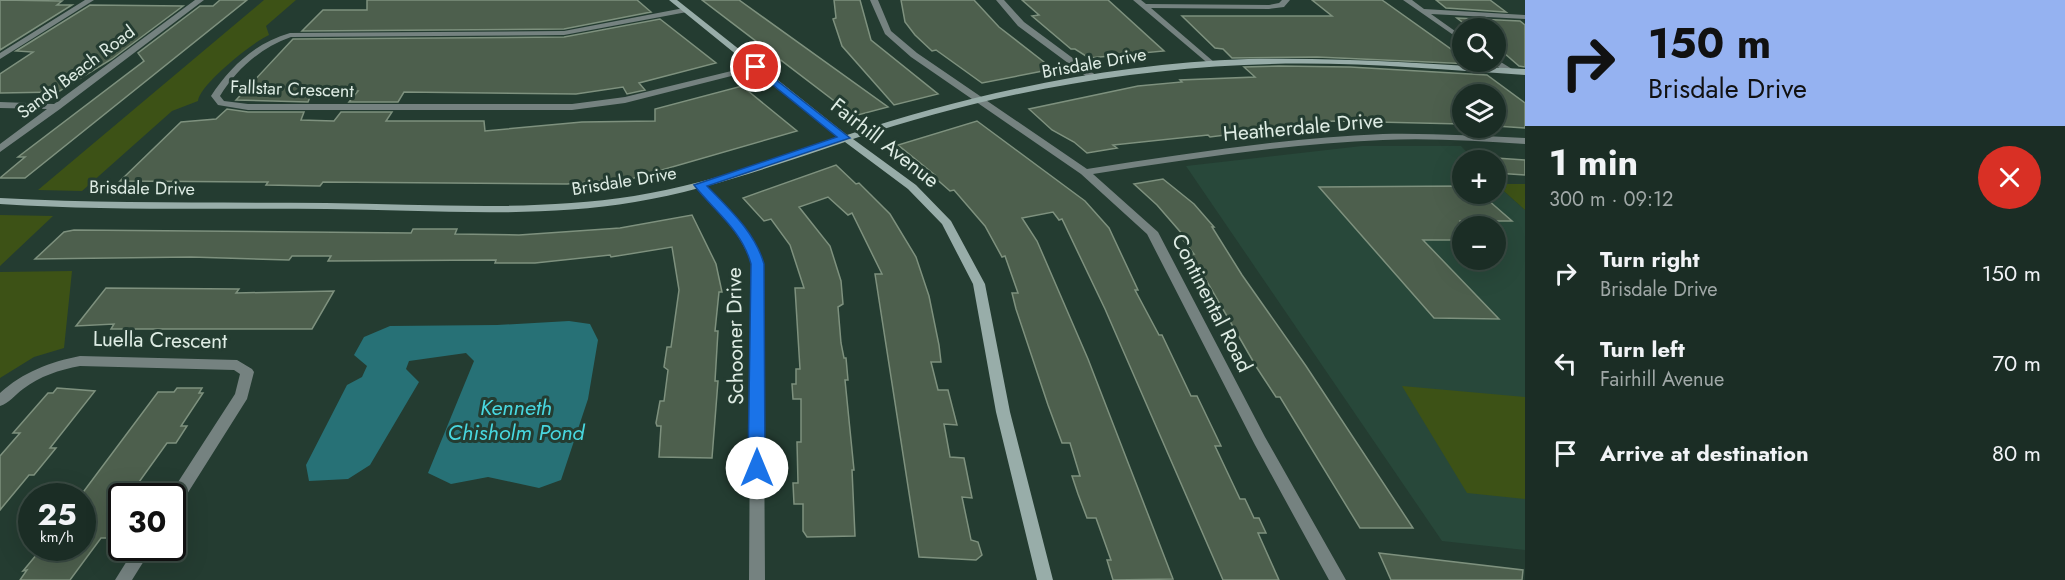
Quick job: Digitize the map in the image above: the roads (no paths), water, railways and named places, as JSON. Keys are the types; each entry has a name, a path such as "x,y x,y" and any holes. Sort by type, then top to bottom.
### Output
{"street":[{"path":"0,57 90,0"},
{"name":"Sandy Beach Road","path":"0,149 200,0"},
{"name":"Fairhill Avenue","path":"673,0 845,138 912,187 947,224 979,284 1003,412 1045,580"},
{"name":"Continental Road","path":"874,0 888,32 914,55 984,100 1085,172 1152,232 1260,441 1338,580"},
{"path":"1000,0 1021,24 1094,78"},
{"path":"1137,0 1211,64"},
{"path":"1145,6 1269,7 1281,5 1286,0"},
{"path":"1407,0 1452,32"},
{"name":"Fallstar Crescent","path":"684,10 564,33 290,35 258,49 222,82 214,96 221,103 248,107 572,107 625,100 756,67"},
{"path":"1422,11 1525,16"},
{"name":"Brisdale Drive","path":"0,201 538,207 621,201 699,185 898,122 984,100 1094,78 1161,68 1211,64 1324,62 1525,72"},
{"path":"0,105 57,107"},
{"name":"Heatherdale Drive","path":"1085,172 1213,153 1365,138 1467,138 1525,141"},
{"name":"Schooner Drive","path":"699,185 738,226 754,249 757,264 757,580"},
{"name":"Luella Crescent","path":"0,401 25,378 59,364 80,362 237,364 247,372 242,395 186,483"},
{"path":"123,580 135,561"}],"water":[{"name":"Kenneth Chisholm Pond","path":"569,321 590,324 598,340 588,399 561,480 539,488 488,477 451,484 428,473 474,361 466,353 409,361 406,369 419,382 370,465 348,479 309,481 306,465 347,385 362,377 367,366 354,355 364,337 390,326 497,325"}]}
